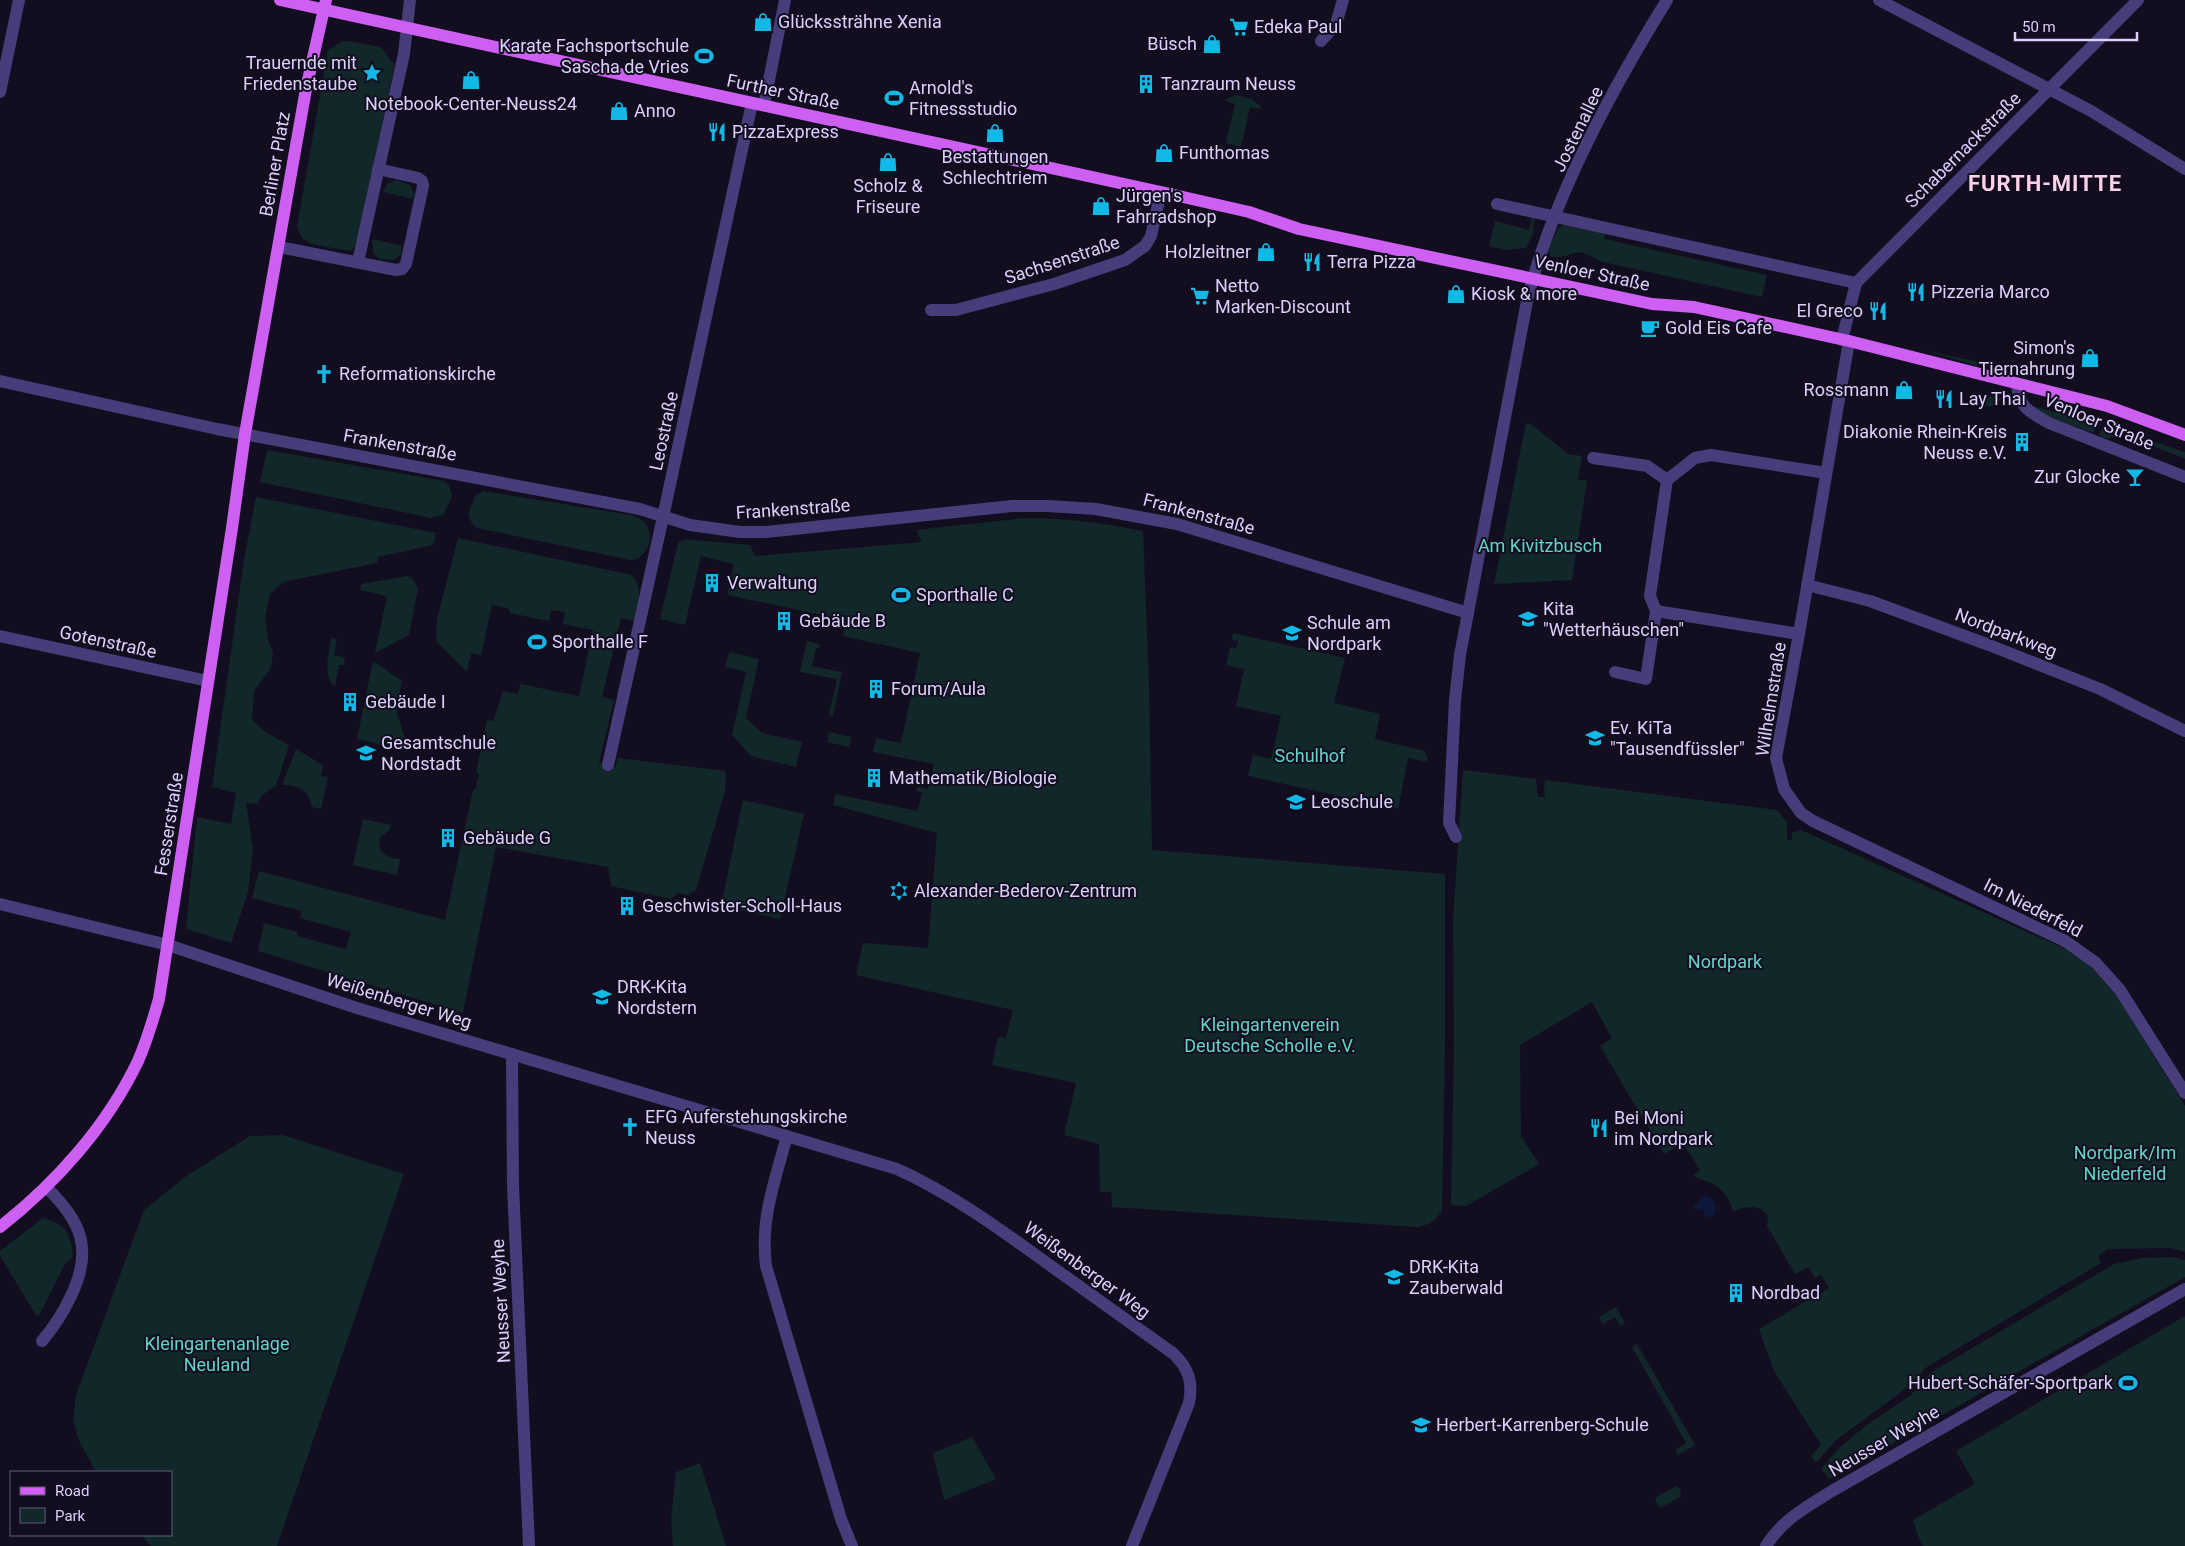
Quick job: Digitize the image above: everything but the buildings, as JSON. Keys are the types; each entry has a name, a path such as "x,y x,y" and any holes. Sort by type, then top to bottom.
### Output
{"main road":[{"name":"Further Straße","path":"280,0 325,5 406,28 1161,192"},
{"name":"Berliner Platz","path":"245,434 306,89 325,5"},
{"name":"Venloer Straße","path":"1161,192 1249,212 1299,229 1652,304 1694,307 1846,341 2016,385 2107,406 2185,434"},
{"name":"Fesserstraße","path":"0,1227 47,1188 102,1119 138,1061 159,999 245,434"}],"street":[{"path":"0,92 19,0"},
{"path":"358,262 404,54 410,0"},
{"name":"Leostraße","path":"608,765 758,104 785,0"},
{"path":"1322,41 1336,24 1343,0"},
{"name":"Jostenallee","path":"1532,278 1555,217 1599,121 1646,34 1667,0"},
{"path":"1879,0 2092,111 2185,169"},
{"name":"Schabernackstraße","path":"1856,283 2138,0"},
{"path":"278,247 396,270 402,268 406,264 423,186 422,181 418,178 378,170"},
{"name":"Sachsenstraße","path":"931,310 956,310 1054,284 1125,260 1145,246 1151,236 1161,192"},
{"path":"1496,204 1856,283 1846,341"},
{"path":"1456,837 1450,823 1451,760 1458,664 1524,310 1532,278"},
{"name":"Wilhelmstraße","path":"1809,818 1801,813 1784,789 1776,758 1799,634 1846,341"},
{"name":"Frankenstraße","path":"0,381 245,434 640,509 690,525 716,530 766,532 1012,506 1096,509 1177,524 1468,613"},
{"name":"Venloer Straße","path":"2016,385 2018,399 2028,411 2049,423 2185,477"},
{"path":"1615,672 1646,679 1656,611 1650,596 1667,480 1695,458 1711,455 1826,473"},
{"path":"1594,458 1647,466 1667,480"},
{"name":"Nordparkweg","path":"1807,585 1870,601 1989,645 2100,689 2185,731"},
{"name":"Wilhelmstraße","path":"1656,611 1799,634"},
{"name":"Gotenstraße","path":"0,636 208,681"},
{"name":"Im Niederfeld","path":"1809,818 2065,941 2096,963 2120,990 2185,1093"},
{"name":"Weißenberger Weg","path":"0,904 168,945 357,1008 896,1169 946,1194 973,1210 1174,1354 1185,1364 1190,1376 1192,1390 1190,1403 1132,1546"},
{"name":"Neusser Weyhe","path":"512,1054 513,1186 529,1546"},
{"path":"787,1136 765,1219 763,1244 766,1266 841,1519 852,1546"},
{"path":"42,1341 58,1321 76,1285 82,1266 84,1250 76,1224 70,1213 47,1188"},
{"name":"Neusser Weyhe","path":"1766,1546 1781,1525 1792,1515 2185,1289"}],"green space":[{"path":"348,41 381,47 392,62 395,63 357,243 349,251 311,244 302,238 297,227 328,50 341,42"},
{"path":"1236,95 1252,99 1261,107 1261,109 1250,107 1241,147 1226,143 1235,104 1224,100"},
{"path":"396,180 410,185 414,193 413,199 383,192 387,184"},
{"path":"1532,217 1535,217 1534,232 1526,248 1506,250 1489,246 1495,221 1529,230"},
{"path":"1566,224 1606,233 1604,239 1767,275 1762,297 1599,261 1583,253 1563,257 1550,256 1548,250 1558,228"},
{"path":"372,239 402,246 401,254 394,260 379,259 373,253"},
{"path":"1923,350 1979,362 1978,366"},
{"path":"1981,396 2000,398 2001,400 1993,406 1986,406 1980,404"},
{"path":"2032,406 2097,423 2093,433 2041,414"},
{"name":"Am Kivitzbusch","path":"1526,423 1532,425 1568,454 1582,456 1578,480 1587,480 1572,580 1494,584"},
{"path":"2108,426 2185,452 2185,459 2121,433 2107,439 2099,435 2101,430"},
{"path":"267,450 444,481 449,485 452,496 443,515 431,518 260,482"},
{"path":"483,491 631,515 645,523 650,534 650,540 641,556 631,560 477,528 473,525 468,515 475,496"},
{"path":"256,497 436,533 433,545 378,557 377,563 283,582 270,594 265,617 268,640 273,653 271,668 254,691 252,720 267,733 289,745 276,786 262,795 257,804 246,803 253,849 248,892 231,943 186,929 197,817 231,824 236,793 212,787 244,560"},
{"name":"Kleingartenverein Deutsche Scholle e.V.","path":"1025,518 1084,522 1143,531 1149,686 1152,850 1445,874 1445,1044 1442,1211 1431,1222 1417,1227 1112,1207 1111,1192 1100,1192 1099,1144 1064,1135 1076,1083 992,1065 998,1037 1006,1038 1013,1010 856,975 863,943 928,948 937,833 833,805 835,794 918,811 922,792 916,791 917,787 928,789 934,764 873,752 876,738 901,743 920,653 843,636 846,620 727,595 734,564 701,556 685,625 660,619 678,543 685,539 750,545 755,556 922,542 916,530"},
{"path":"458,538 632,575 636,580 639,591 636,621 621,618 602,697 614,700 599,763 615,767 618,758 726,771 725,791 696,890 689,895 678,893 671,899 611,886 608,867 496,847 463,1013 258,951 264,923 298,932 297,936 346,949 351,932 300,918 302,911 252,898 259,871 445,920 473,790 475,790 479,774 476,773 487,720 493,721 503,691 518,694 520,684 579,696 593,630 563,624 565,612 551,610 549,621 510,613 510,609 492,605 481,655 471,653 467,672 436,641 437,619"},
{"path":"408,576 418,588 409,635 375,653 387,596 360,590 361,584"},
{"name":"Schulhof","path":"1233,633 1345,658 1334,703 1380,714 1375,739 1425,751 1427,762 1408,758 1398,809 1248,776 1253,755 1271,759 1281,716 1236,706 1244,669 1226,665 1230,647 1236,648 1238,641 1232,640"},
{"path":"331,638 337,639 334,655 345,658 344,665 339,665 335,686 331,682 327,671"},
{"path":"807,641 820,644 819,648 816,648 812,666 842,672 833,716 829,715 837,679 800,672"},
{"path":"729,652 759,659 746,718 762,733 802,742 796,767 751,756 732,735 746,672 725,667"},
{"path":"373,661 402,681 397,713 409,751 357,739"},
{"path":"829,732 851,737 849,747 827,742"},
{"path":"296,749 323,765 321,776 328,777 321,809 312,807 308,796 298,787 282,785"},
{"name":"Nordpark","path":"1463,770 1536,779 1538,797 1545,797 1545,780 1777,810 1787,822 1787,839 1792,841 1792,833 1801,830 2063,948 2091,967 2117,996 2185,1106 2185,1252 2170,1248 2108,1249 2098,1256 2101,1263 1928,1366 1900,1393 1835,1441 1816,1463 1811,1456 1821,1445 1774,1371 1759,1329 1829,1288 1821,1275 1815,1278 1808,1267 1795,1274 1767,1226 1768,1216 1764,1212 1752,1207 1733,1211 1723,1191 1693,1176 1700,1170 1683,1143 1664,1154 1600,1046 1612,1038 1592,1002 1520,1045 1521,1136 1539,1164 1466,1206 1451,1205 1454,1045 1453,920"},
{"path":"743,800 804,814 780,919 721,906"},
{"path":"363,819 391,825 390,830 380,837 379,842 381,850 387,856 400,859 397,875 353,865"},
{"name":"Kleingartenanlage Neuland","path":"283,1135 404,1174 277,1546 151,1546 142,1536 172,1536 172,1471 95,1471 80,1443 73,1421 76,1395 144,1210 185,1177 250,1136"},
{"path":"43,1218 63,1227 71,1242 73,1257 65,1264 39,1316 36,1315 0,1256 0,1251"},
{"path":"2173,1257 2185,1260 2185,1277 1830,1479 1821,1469 1839,1448 1864,1427 1911,1395 1930,1373 2114,1264 2143,1258"},
{"path":"1616,1307 1625,1323 1620,1326 1615,1317 1603,1324 1599,1317"},
{"name":"Hubert-Schäfer-Sportpark","path":"2185,1316 2185,1546 1923,1546 1913,1520 1975,1484 1956,1451"},
{"path":"1637,1344 1695,1445 1678,1455 1675,1450 1686,1443 1632,1347"},
{"path":"972,1437 996,1479 944,1500 933,1453"},
{"path":"700,1463 726,1546 673,1546 671,1519 676,1472"},
{"path":"1676,1486 1681,1489 1680,1497 1662,1507 1658,1506 1655,1498"}],"water":[{"path":"1707,1196 1714,1201 1716,1206 1714,1215 1708,1218 1704,1215 1703,1208 1696,1210 1693,1205 1698,1203 1701,1197"}],"place":[{"name":"Glückssträhne Xenia","path":"763,22"},
{"name":"Edeka Paul","path":"1239,27"},
{"name":"Büsch","path":"1212,44"},
{"name":"Karate Fachsportschule Sascha de Vries","path":"704,56"},
{"name":"Trauernde mit Friedenstaube","path":"372,73"},
{"name":"Notebook-Center-Neuss24","path":"471,80"},
{"name":"Tanzraum Neuss","path":"1146,84"},
{"name":"Arnold's Fitnessstudio","path":"894,98"},
{"name":"Anno","path":"619,111"},
{"name":"PizzaExpress","path":"717,132"},
{"name":"Bestattungen Schlechtriem","path":"995,133"},
{"name":"Funthomas","path":"1164,153"},
{"name":"Scholz & Friseure","path":"888,162"},
{"name":"Jürgen's Fahrradshop","path":"1101,206"},
{"name":"Holzleitner","path":"1266,252"},
{"name":"Terra Pizza","path":"1312,262"},
{"name":"Pizzeria Marco","path":"1916,292"},
{"name":"Kiosk & more","path":"1456,294"},
{"name":"Netto Marken-Discount","path":"1200,296"},
{"name":"El Greco","path":"1878,311"},
{"name":"Gold Eis Cafe","path":"1650,328"},
{"name":"Simon's Tiernahrung","path":"2090,358"},
{"name":"Reformationskirche","path":"324,374"},
{"name":"Rossmann","path":"1904,390"},
{"name":"Lay Thai","path":"1944,399"},
{"name":"Diakonie Rhein-Kreis Neuss e.V.","path":"2022,442"},
{"name":"Zur Glocke","path":"2135,477"},
{"name":"Verwaltung","path":"712,583"},
{"name":"Sporthalle C","path":"901,595"},
{"name":"Kita \"Wetterhäuschen\"","path":"1528,619"},
{"name":"Gebäude B","path":"784,621"},
{"name":"Schule am Nordpark","path":"1292,633"},
{"name":"Sporthalle F","path":"537,642"},
{"name":"Forum/Aula","path":"876,689"},
{"name":"Gebäude I","path":"350,702"},
{"name":"Ev. KiTa \"Tausendfüssler\"","path":"1595,738"},
{"name":"Gesamtschule Nordstadt","path":"366,753"},
{"name":"Mathematik/Biologie","path":"874,778"},
{"name":"Leoschule","path":"1296,802"},
{"name":"Gebäude G","path":"448,838"},
{"name":"Alexander-Bederov-Zentrum","path":"899,891"},
{"name":"Geschwister-Scholl-Haus","path":"627,906"},
{"name":"DRK-Kita Nordstern","path":"602,997"},
{"name":"EFG Auferstehungskirche Neuss","path":"630,1127"},
{"name":"Bei Moni im Nordpark","path":"1599,1128"},
{"name":"DRK-Kita Zauberwald","path":"1394,1277"},
{"name":"Nordbad","path":"1736,1293"},
{"name":"Hubert-Schäfer-Sportpark","path":"2128,1383"},
{"name":"Herbert-Karrenberg-Schule","path":"1421,1425"}],"district":[{"name":"FURTH-MITTE","path":"2045,183"}],"park label":[{"name":"Nordpark/Im Niederfeld","path":"2125,1163"}]}
